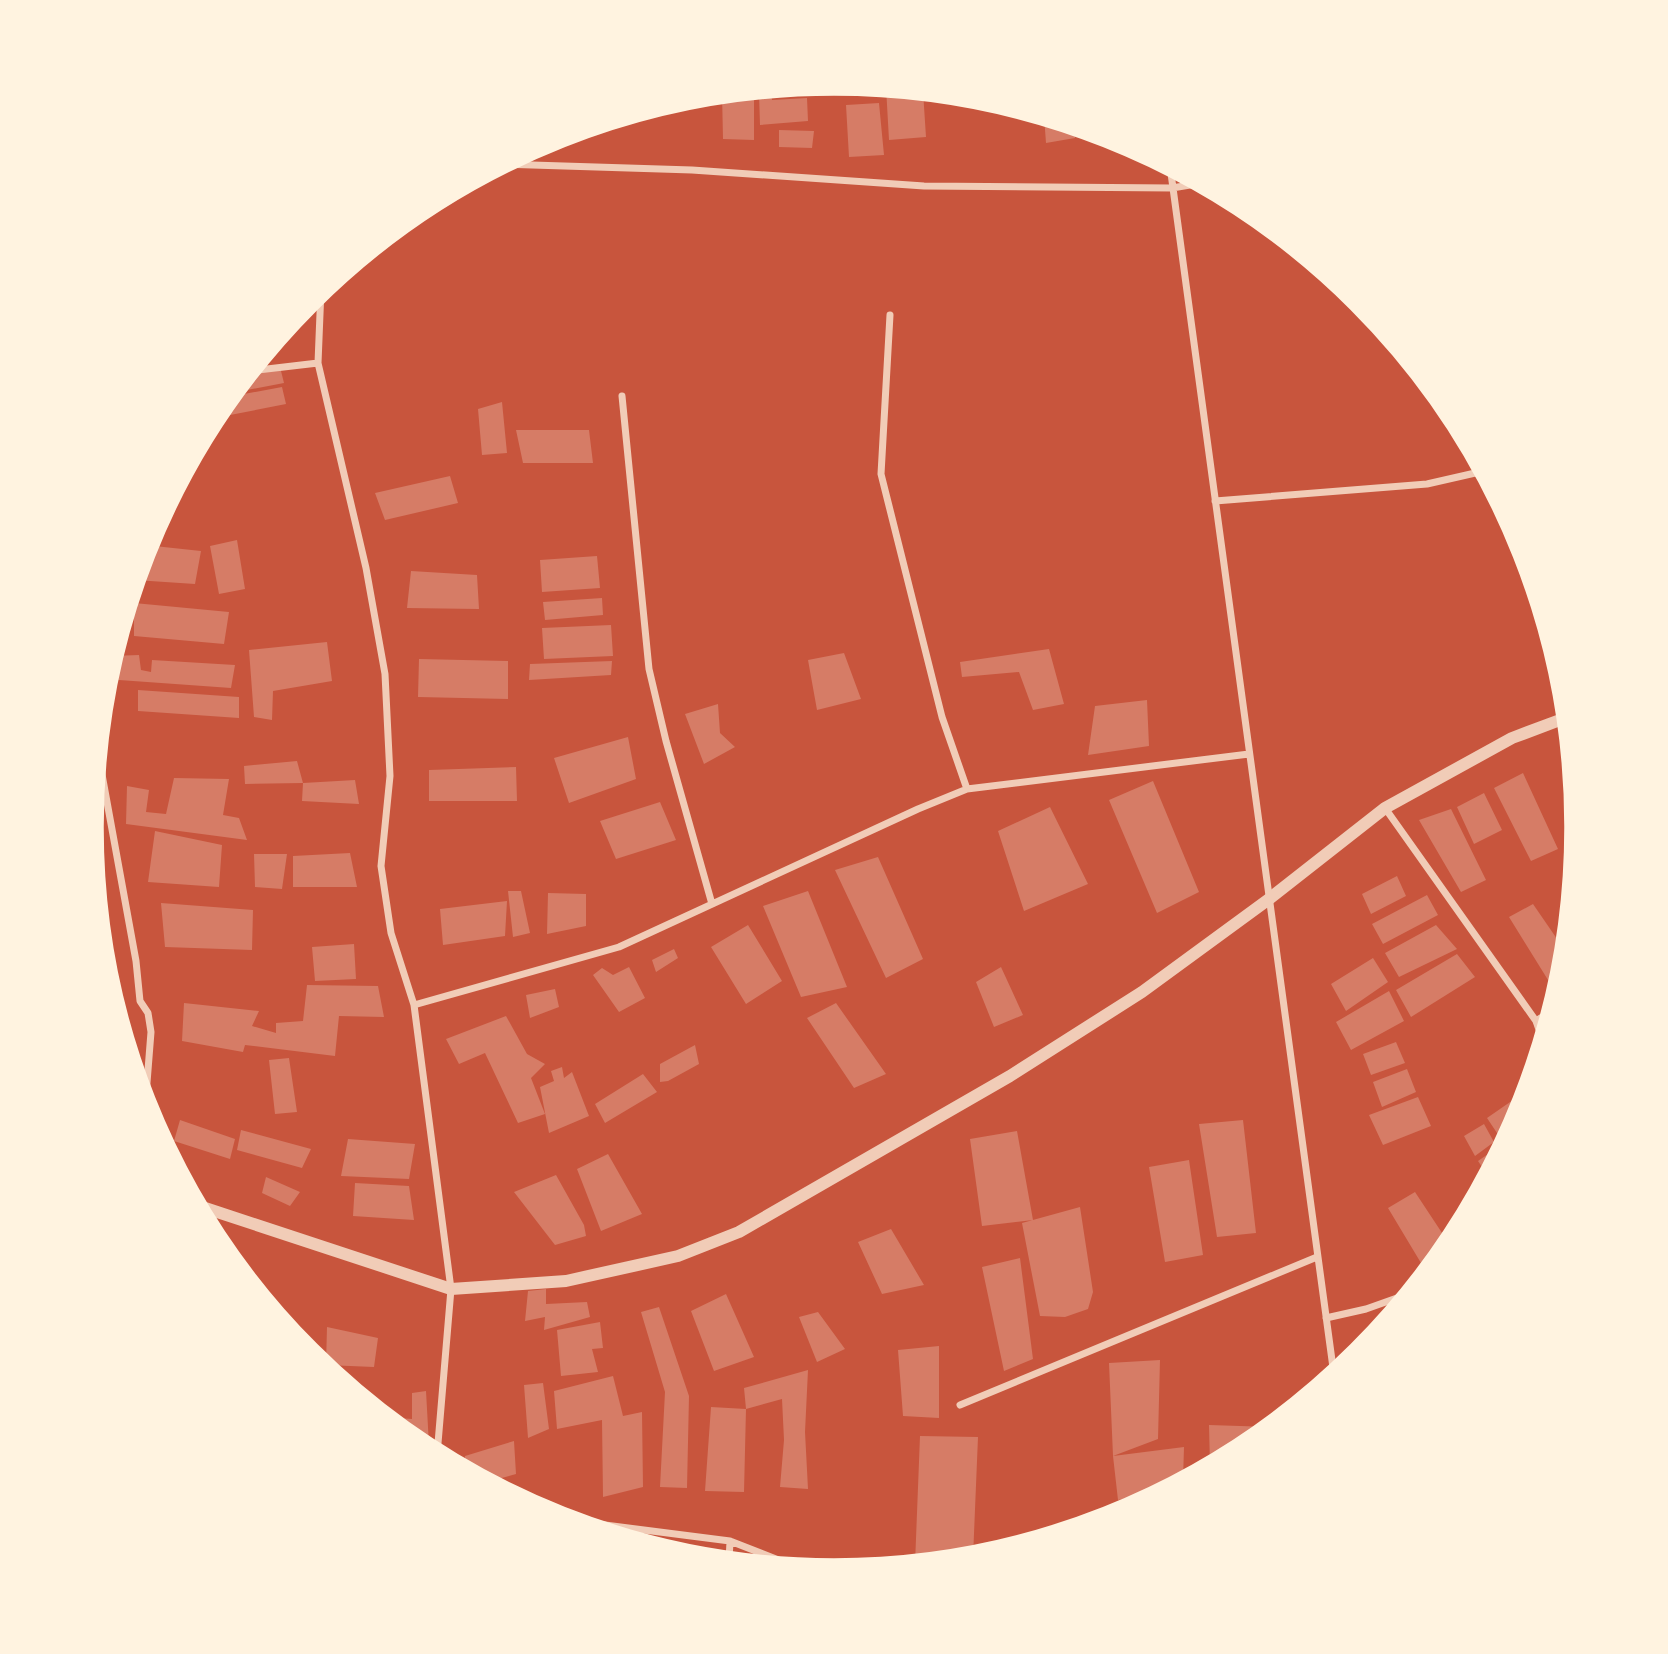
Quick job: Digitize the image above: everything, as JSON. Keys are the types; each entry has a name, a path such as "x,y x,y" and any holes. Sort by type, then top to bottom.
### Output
{"street":[{"path":"522,165 692,170 924,186 1172,188 1186,186"},
{"path":"1171,177 1332,1364"},
{"path":"320,305 318,363 366,568 385,674 390,776 381,866 391,933 414,1005 451,1289 437,1442"},
{"path":"890,315 881,474 942,717 967,789"},
{"path":"262,369 318,363"},
{"path":"622,396 649,669 666,741 712,904"},
{"path":"1215,500 1427,484 1475,473"},
{"path":"210,1210 451,1289 566,1281 678,1256 739,1232 1010,1076 1142,992 1269,900 1385,808 1511,738 1558,721"},
{"path":"414,1005 619,947 967,789 1249,754"},
{"path":"103,780 136,961 137,987 140,1001 148,1013 151,1032 147,1081"},
{"path":"1385,808 1539,1028"},
{"path":"1536,1021 1542,1017"},
{"path":"960,1405 1318,1258"},
{"path":"1326,1318 1394,1299"},
{"path":"617,1526 730,1541 769,1556"},
{"path":"729,1552 730,1541"}],"building":[{"path":"887,96 924,100 926,137 889,140"},
{"path":"807,98 808,121 760,125 759,99"},
{"path":"754,99 754,140 723,139 722,104"},
{"path":"879,103 884,155 849,157 846,105"},
{"path":"1045,125 1075,135 1075,138 1046,143"},
{"path":"779,130 814,131 812,148 779,147"},
{"path":"280,367 284,383 246,390 261,371"},
{"path":"282,387 286,404 228,415 244,394"},
{"path":"502,402 507,453 482,455 478,409"},
{"path":"516,430 589,430 593,463 523,463"},
{"path":"450,476 458,503 385,520 375,493"},
{"path":"237,540 245,589 219,594 210,546"},
{"path":"157,546 201,551 195,584 144,581"},
{"path":"597,556 600,588 542,592 540,560"},
{"path":"411,571 477,575 479,609 407,608"},
{"path":"602,598 603,615 545,620 543,602"},
{"path":"137,603 229,612 224,644 134,636"},
{"path":"611,625 613,656 544,659 542,628"},
{"path":"327,642 332,681 273,691 272,720 254,717 249,650"},
{"path":"1049,649 1064,704 1033,710 1019,672 962,677 960,662"},
{"path":"844,653 861,699 817,710 808,660"},
{"path":"139,655 141,670 151,672 152,660 235,665 231,688 117,680 122,656"},
{"path":"419,659 508,661 508,699 418,697"},
{"path":"612,661 611,675 529,680 530,664"},
{"path":"138,690 239,697 239,718 138,711"},
{"path":"1147,700 1149,746 1088,755 1095,706"},
{"path":"718,704 720,733 735,747 704,764 685,714"},
{"path":"628,737 636,779 569,803 554,758"},
{"path":"297,761 303,783 245,784 244,766"},
{"path":"516,767 517,801 429,801 429,770"},
{"path":"1523,773 1558,849 1531,861 1494,788"},
{"path":"174,778 229,779 223,815 239,818 247,840 126,824 127,786 149,790 146,812 166,814"},
{"path":"355,780 359,804 302,801 303,783"},
{"path":"1153,781 1199,892 1157,913 1109,800"},
{"path":"1484,793 1502,830 1474,844 1457,807"},
{"path":"660,802 676,840 616,859 600,821"},
{"path":"1050,807 1088,884 1024,911 998,831"},
{"path":"1451,809 1486,880 1461,892 1419,820"},
{"path":"155,831 222,845 219,887 148,882"},
{"path":"350,853 357,887 293,887 293,856"},
{"path":"254,854 287,854 282,889 255,887"},
{"path":"878,857 923,959 886,978 835,870"},
{"path":"1397,876 1406,896 1371,914 1362,894"},
{"path":"508,891 521,891 530,933 513,937"},
{"path":"808,891 847,987 801,997 763,906"},
{"path":"548,893 586,894 586,926 547,934"},
{"path":"1427,895 1438,915 1383,944 1372,924"},
{"path":"507,901 505,936 443,945 440,909"},
{"path":"161,903 253,910 252,950 165,947"},
{"path":"1533,904 1557,939 1549,982 1509,917"},
{"path":"748,925 782,981 746,1004 711,947"},
{"path":"1436,925 1457,949 1399,977 1385,953"},
{"path":"354,944 356,979 315,981 312,947"},
{"path":"674,949 678,958 656,972 652,960"},
{"path":"1457,954 1475,977 1411,1017 1396,990"},
{"path":"1373,958 1388,982 1346,1011 1331,984"},
{"path":"629,967 645,998 619,1012 593,975 602,968 613,975"},
{"path":"1001,967 1023,1015 994,1027 976,982"},
{"path":"307,985 378,986 384,1017 339,1016 335,1056 245,1045 243,1052 182,1041 184,1003 259,1011 252,1026 276,1033 276,1023 303,1021"},
{"path":"555,989 559,1007 530,1018 526,995"},
{"path":"1389,991 1404,1021 1351,1050 1336,1022"},
{"path":"836,1003 886,1074 854,1088 807,1018"},
{"path":"506,1016 527,1054 545,1064 531,1078 545,1114 518,1123 485,1053 459,1064 446,1039"},
{"path":"1396,1042 1405,1063 1371,1075 1363,1054"},
{"path":"695,1045 699,1064 668,1081 660,1082 660,1064"},
{"path":"289,1058 297,1112 275,1114 269,1060"},
{"path":"562,1067 564,1078 572,1072 589,1116 549,1133 540,1087 554,1081 551,1071"},
{"path":"1407,1069 1416,1092 1382,1107 1373,1082"},
{"path":"643,1074 657,1092 605,1123 595,1104"},
{"path":"1418,1097 1431,1126 1383,1145 1369,1115"},
{"path":"1514,1099 1498,1135 1487,1118"},
{"path":"180,1120 235,1139 230,1159 174,1141"},
{"path":"1243,1120 1256,1233 1217,1237 1199,1124"},
{"path":"1484,1124 1494,1142 1475,1156 1464,1136"},
{"path":"241,1130 311,1149 302,1168 237,1150"},
{"path":"1017,1131 1033,1220 982,1226 970,1139"},
{"path":"348,1139 415,1144 409,1179 341,1176"},
{"path":"1490,1153 1482,1167 1478,1161"},
{"path":"608,1154 642,1214 601,1231 577,1169"},
{"path":"1189,1160 1203,1255 1165,1262 1149,1167"},
{"path":"556,1175 584,1225 586,1236 555,1245 514,1192"},
{"path":"266,1177 300,1192 290,1206 262,1193"},
{"path":"355,1183 409,1186 414,1220 353,1216"},
{"path":"1415,1192 1443,1234 1422,1264 1388,1208"},
{"path":"1080,1207 1093,1292 1088,1309 1065,1317 1040,1316 1022,1223"},
{"path":"891,1229 924,1285 882,1294 858,1242"},
{"path":"1020,1258 1033,1359 1004,1371 982,1267"},
{"path":"546,1289 546,1304 587,1302 590,1317 544,1330 545,1317 525,1321 528,1291"},
{"path":"726,1294 754,1357 714,1371 691,1311"},
{"path":"659,1307 689,1396 687,1488 660,1487 665,1392 641,1312"},
{"path":"818,1312 845,1349 817,1362 799,1317"},
{"path":"600,1322 603,1348 592,1349 598,1372 561,1376 557,1330"},
{"path":"327,1327 378,1338 374,1367 338,1365 326,1355"},
{"path":"939,1346 939,1418 903,1416 898,1350"},
{"path":"1160,1360 1158,1439 1113,1456 1109,1363"},
{"path":"808,1370 805,1432 808,1489 780,1487 784,1440 782,1399 746,1409 744,1388"},
{"path":"613,1376 623,1416 642,1412 643,1487 603,1497 602,1420 557,1429 554,1391"},
{"path":"543,1383 549,1429 528,1438 524,1385"},
{"path":"426,1391 429,1437 402,1418 412,1419 412,1393"},
{"path":"711,1407 746,1409 744,1492 705,1491"},
{"path":"1209,1425 1254,1426 1241,1436 1210,1455"},
{"path":"920,1436 978,1437 974,1546 915,1555"},
{"path":"514,1441 516,1474 500,1478 465,1459 465,1456"},
{"path":"1184,1447 1183,1470 1118,1500 1113,1456"}]}
